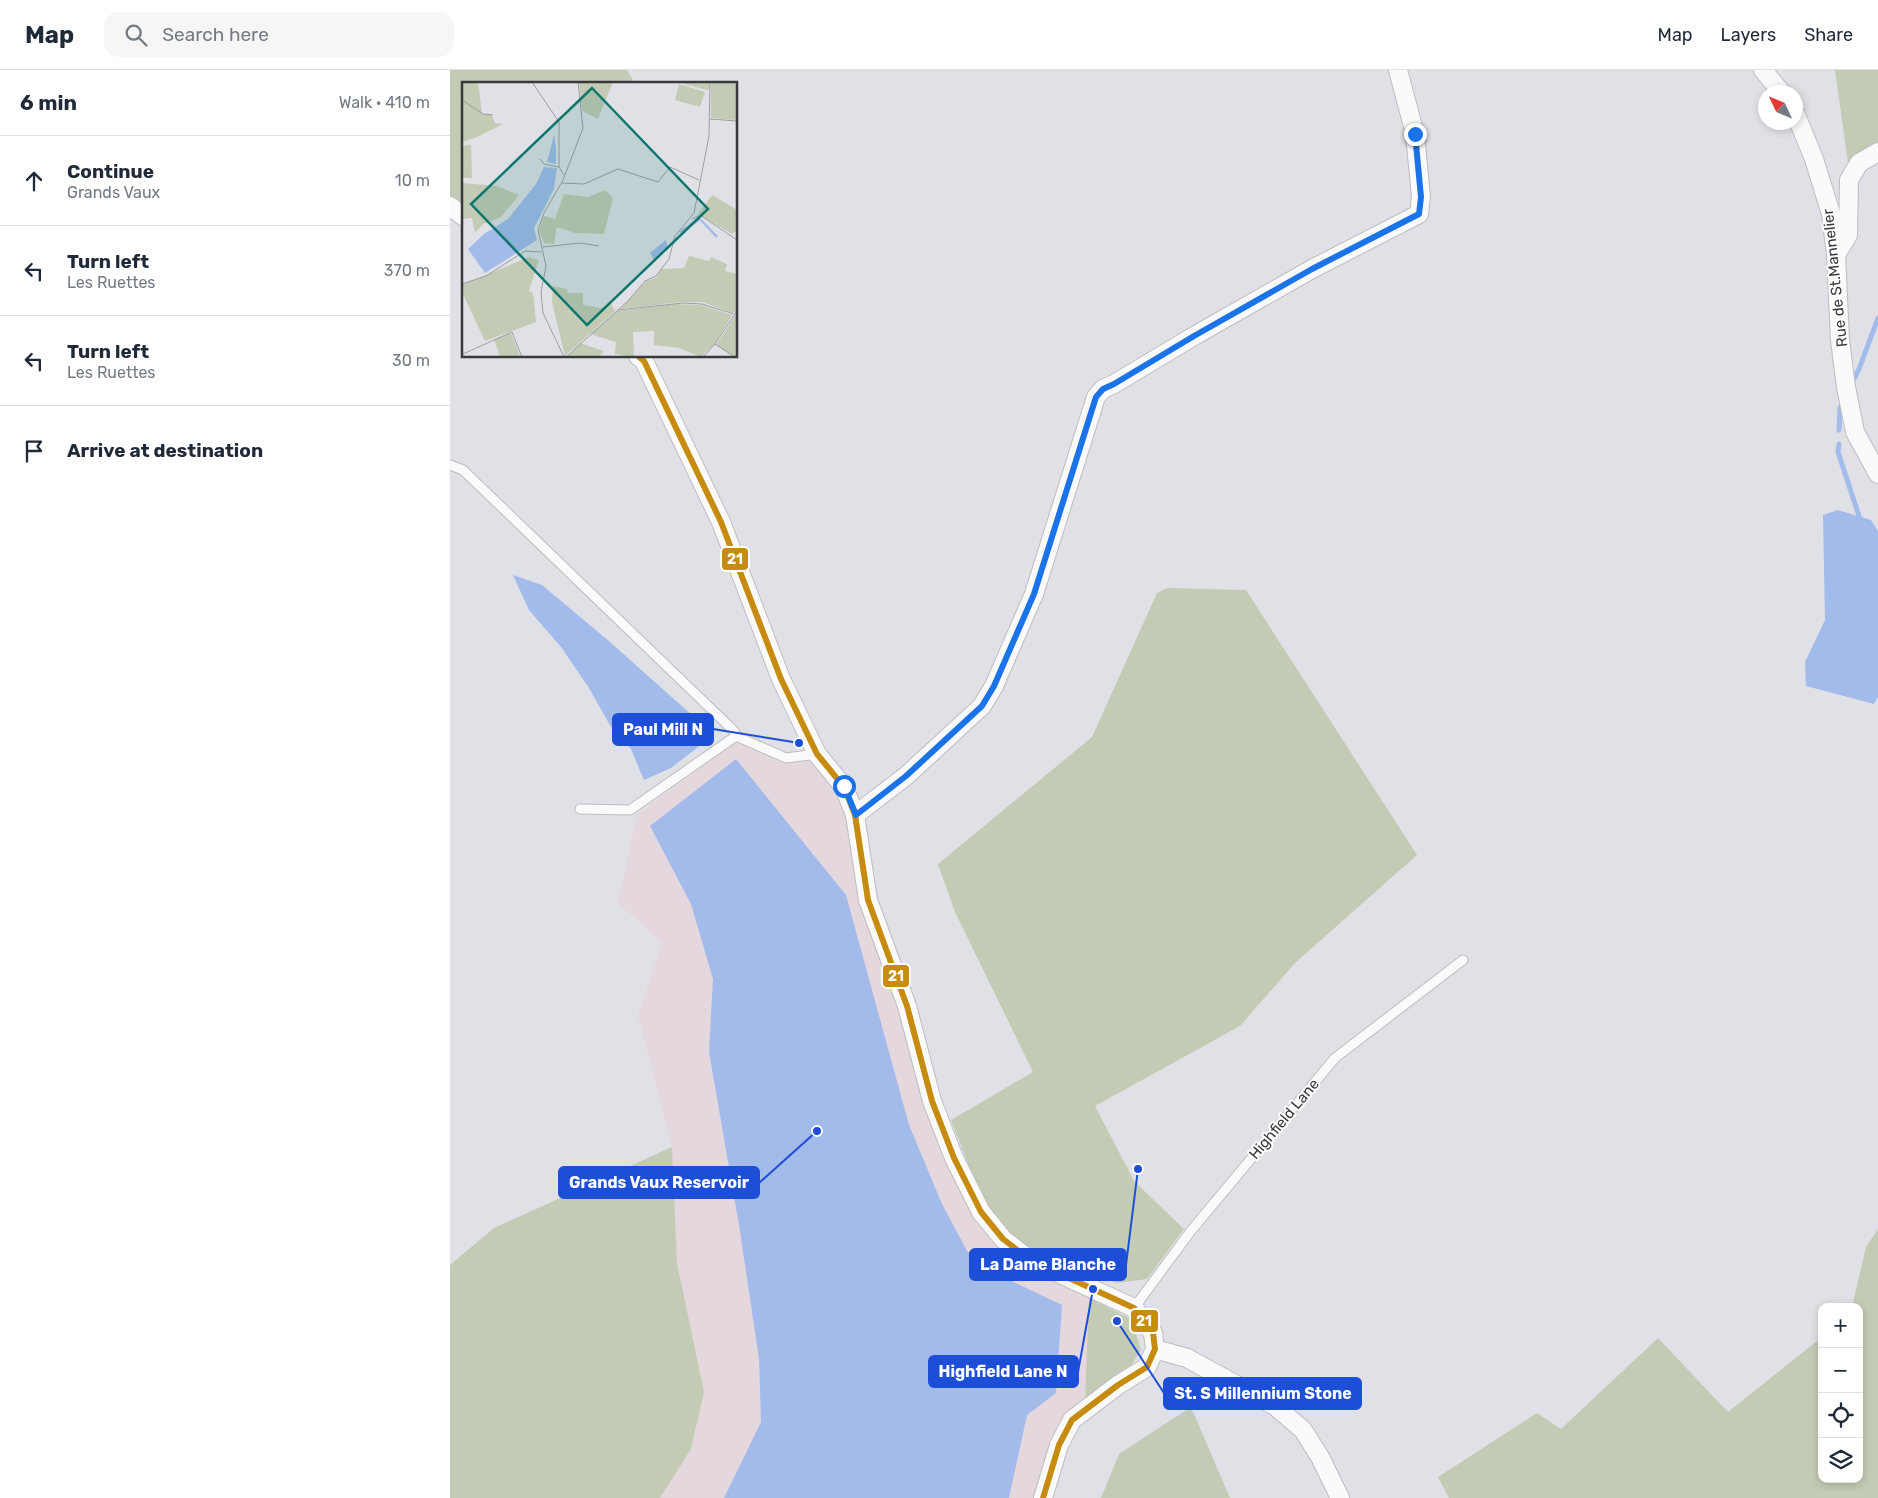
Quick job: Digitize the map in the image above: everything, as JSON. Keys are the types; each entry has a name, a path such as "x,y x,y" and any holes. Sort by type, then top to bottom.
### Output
{"street":[{"path":"856,815 906,776 982,706 994,686 1034,594 1096,397 1103,389 1312,269 1419,214 1421,197 1415,134 1398,70"},
{"path":"1762,70 1775,85"},
{"name":"Rue de St.Mannelier","path":"1802,130 1824,187 1831,214 1836,255 1840,340 1846,387 1855,432 1878,474"},
{"path":"1836,255 1848,235 1849,180 1859,163 1878,152"},
{"path":"450,206 462,215"},
{"path":"640,358 644,361 721,522 781,679 817,754 844,786 856,815 868,900 907,1006 932,1101 954,1158 981,1212 1003,1239 1030,1260 1134,1308 1153,1333 1155,1349 1147,1367 1118,1385 1072,1420 1059,1445 1043,1498"},
{"path":"1155,1349 1187,1358 1275,1406 1303,1430 1320,1457 1340,1498"}],"lane":[{"path":"450,465 463,470 734,731 736,736 786,758 817,754"},
{"path":"580,809 630,810 736,736"},
{"name":"Highfield Lane","path":"1134,1308 1190,1232 1335,1058 1463,960"}],"shaded area":[{"path":"738,741 779,763 807,761 822,769 843,795 968,1202 1032,1268 1089,1298 1085,1399 1067,1417 1038,1498 660,1498 691,1449 704,1392 677,1263 672,1147 638,1016 662,943 618,903 637,814"}],"green space":[{"path":"450,70 627,70 634,82 462,82 462,205 450,196"},
{"path":"1835,70 1878,70 1878,143 1872,144 1848,163"},
{"path":"1167,588 1246,590 1417,855 1295,963 1240,1026 1095,1106 1134,1181 1184,1229 1147,1279 1118,1283 1076,1273 1019,1241 996,1219 974,1179 951,1120 1033,1072 955,912 938,864 1092,737 1157,593"},
{"path":"672,1147 677,1263 704,1392 691,1449 660,1498 450,1498 450,1265 494,1228"},
{"path":"1878,1229 1878,1498 1449,1498 1438,1477 1537,1413 1561,1429 1658,1338 1728,1412 1818,1340 1818,1483 1863,1483 1863,1303 1853,1303 1866,1247"},
{"path":"1089,1298 1131,1319 1141,1350 1132,1364 1085,1399"},
{"path":"1191,1407 1230,1498 1101,1498 1119,1454"}],"water":[{"path":"1838,510 1871,520 1878,531 1878,697 1874,704 1806,686 1805,662 1825,620 1823,515"},
{"path":"513,575 542,585 610,642 694,717 707,740 671,768 644,780 631,749 611,727 589,688 561,647 529,610"},
{"path":"736,759 846,895 909,1125 942,1204 967,1251 1007,1279 1062,1305 1056,1393 1027,1415 1009,1498 724,1498 761,1422 759,1359 740,1231 709,1052 713,979 691,904 650,826"}],"waterway":[{"path":"1852,383 1878,318"},
{"path":"1839,430 1840,408 1843,402"},
{"path":"1839,444 1838,452 1859,516"}],"transit line":[{"name":"21","path":"640,358 644,361 721,522 781,679 817,754 844,787 855,815 868,900 907,1006 932,1101 954,1158 981,1212 1003,1239 1030,1260 1134,1308 1153,1333 1155,1349 1147,1367 1118,1385 1072,1420 1059,1445 1043,1498"}],"place":[{"name":"Paul Mill N","path":"799,743"},
{"name":"Grands Vaux Reservoir","path":"817,1131"},
{"name":"La Dame Blanche","path":"1138,1169"},
{"name":"Highfield Lane N","path":"1093,1289"},
{"name":"St. S Millennium Stone","path":"1117,1321"}],"route":[{"path":"844,786 856,815 906,776 982,706 994,686 1034,594 1096,397 1103,389 1312,269 1419,214 1421,197 1415,134"}]}
